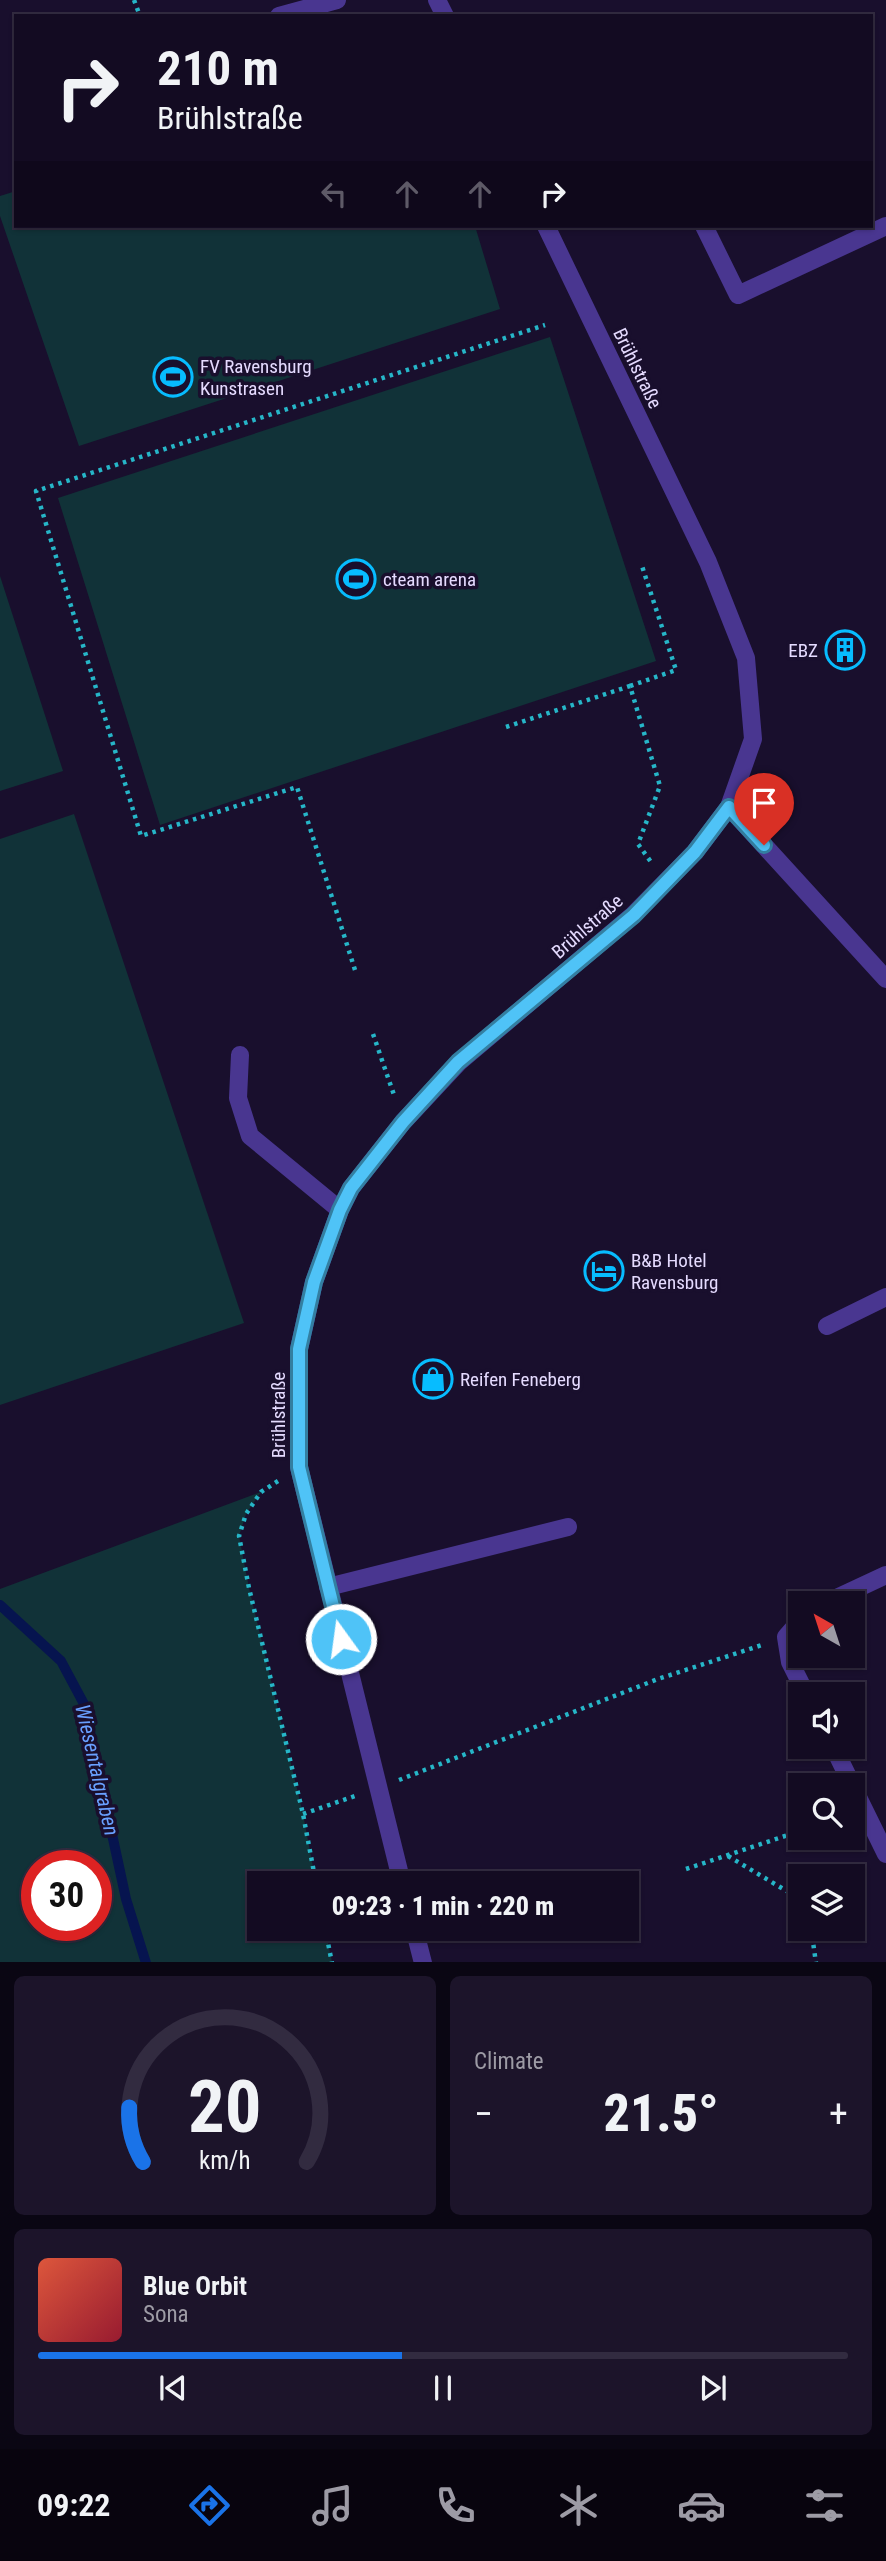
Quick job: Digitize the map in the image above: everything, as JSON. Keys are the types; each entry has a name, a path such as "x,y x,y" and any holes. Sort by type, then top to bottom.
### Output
{"street":[{"path":"286,14 337,0"},
{"path":"705,228 738,295 886,226"},
{"name":"Brühlstraße","path":"399,1871 299,1467 299,1349 314,1282 340,1210 351,1188 403,1122 458,1062 634,915 695,852 729,807 753,739 746,657 708,562 547,228"},
{"path":"729,807 886,979"},
{"path":"240,1055 238,1098 250,1136 340,1210"},
{"path":"827,1326 886,1297"},
{"path":"328,1587 568,1527"},
{"path":"851,1591 886,1575"},
{"path":"788,1635 786,1637 790,1662 800,1682"},
{"path":"865,1811 886,1854"},
{"path":"417,1941 423,1962"}],"path":[{"path":"355,971 298,787 141,836 37,491 545,325"},
{"path":"506,727 676,670 641,563"},
{"path":"630,686 660,786 638,844 666,882"},
{"path":"373,1034 403,1122"},
{"path":"299,1467 261,1492 246,1514 239,1536 314,1871"},
{"path":"303,1814 658,1679 786,1637"},
{"path":"686,1869 788,1835"},
{"path":"727,1856 788,1892"},
{"path":"328,1941 332,1962"},
{"path":"813,1941 816,1962"}],"green space":[{"name":"FV Ravensburg Kunstrasen","path":"14,192 14,228 476,228 500,309 79,446 0,216 0,196"},
{"name":"cteam arena","path":"550,337 656,661 160,825 58,498"},
{"path":"0,576 63,771 0,791"},
{"path":"74,814 244,1323 0,1405 0,839"},
{"path":"261,1492 246,1514 239,1536 314,1871 247,1871 247,1941 328,1941 332,1962 0,1962 0,1589"}],"waterway":[{"name":"Wiesentalgraben","path":"0,1605 61,1661 84,1704 126,1899 146,1962"}],"place":[{"name":"FV Ravensburg Kunstrasen","path":"173,377"},
{"name":"cteam arena","path":"356,579"},
{"name":"EBZ","path":"845,650"},
{"name":"B&B Hotel Ravensburg","path":"604,1271"},
{"name":"Reifen Feneberg","path":"433,1379"}],"route":[{"path":"341,1639 299,1467 299,1349 314,1282 340,1210 351,1188 403,1122 458,1062 634,915 695,852 729,807 764,845"}]}
